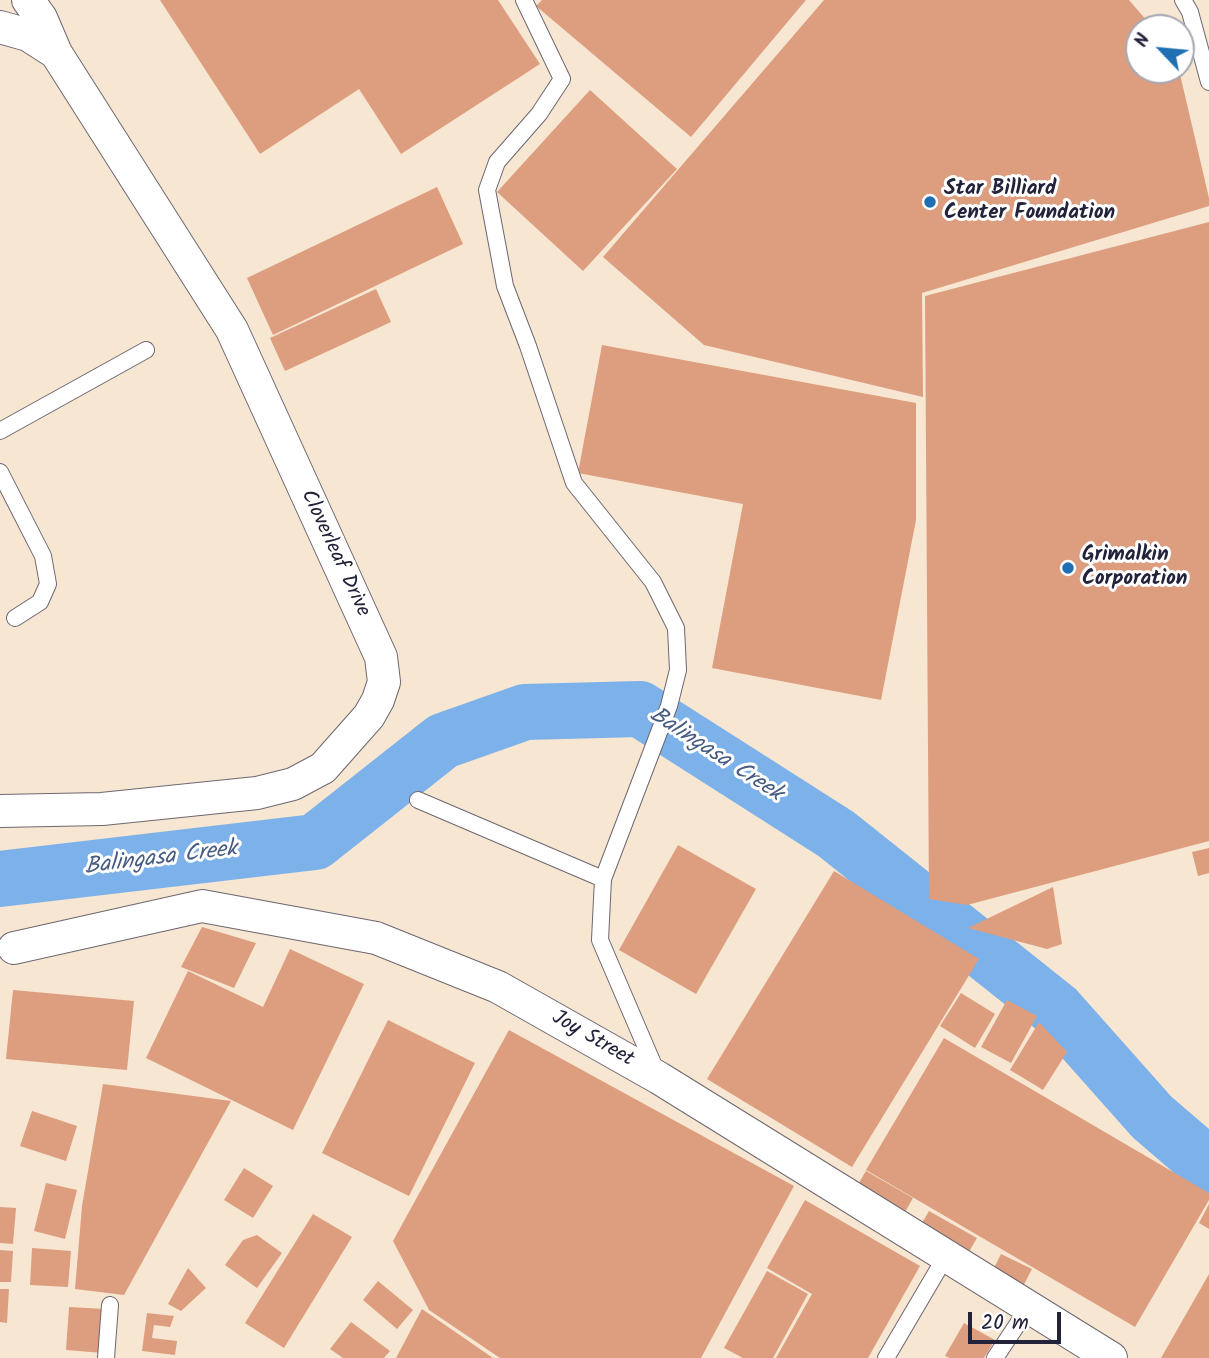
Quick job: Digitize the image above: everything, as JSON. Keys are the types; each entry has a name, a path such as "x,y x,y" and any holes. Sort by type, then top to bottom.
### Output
{"street":[{"name":"Cloverleaf Drive","path":"0,811 102,808 257,793 293,784 323,768 369,716 384,682 381,657 232,330 56,53 41,18 28,0"},
{"name":"Cloverleaf Drive","path":"0,27 29,34 56,53"},
{"name":"Joy Street","path":"14,948 202,906 376,937 498,987 659,1078 1111,1358"}],"lane":[{"path":"524,0 562,79 539,114 497,162 487,190 505,286 574,483 653,582 676,628 678,670 669,706 603,879 600,940 659,1078"},
{"path":"1183,0 1190,12 1209,82"},
{"path":"0,430 146,350"},
{"path":"0,472 43,556 48,584 40,602 15,618"},
{"path":"418,800 603,879"},
{"path":"886,1358 946,1256"},
{"path":"106,1358 110,1305"},
{"path":"995,1358 1029,1307"}],"building":[{"path":"160,0 498,0 540,64 401,154 359,89 260,154"},
{"path":"542,0 806,0 691,137 536,6"},
{"name":"Star Billiard Center Foundation","path":"824,0 1129,0 1141,14 1125,14 1125,84 1182,84 1209,198 1209,206 922,293 923,397 704,345 603,257"},
{"path":"590,90 677,169 583,271 497,192"},
{"path":"437,187 463,244 273,335 247,278"},
{"name":"Grimalkin Corporation","path":"1209,222 1209,841 967,905 929,899 925,296"},
{"path":"376,289 391,322 285,371 270,338"},
{"path":"602,345 916,403 916,520 881,700 712,668 743,504 578,473"},
{"path":"678,845 756,889 696,994 619,950"},
{"path":"1209,848 1209,873 1198,876 1192,852"},
{"path":"834,871 979,959 852,1167 707,1079"},
{"path":"1053,887 1062,944 1047,949 968,928"},
{"path":"202,927 256,943 234,988 181,967"},
{"path":"290,949 364,984 293,1130 146,1058 188,971 263,1007"},
{"path":"13,990 134,1001 127,1070 6,1059"},
{"path":"961,993 995,1014 975,1048 940,1026"},
{"path":"1007,1000 1037,1016 1011,1063 981,1047"},
{"path":"388,1020 475,1063 409,1196 322,1153"},
{"path":"1039,1022 1067,1052 1043,1090 1010,1070"},
{"path":"509,1030 794,1186 701,1358 500,1358 429,1310 393,1241"},
{"path":"944,1038 1209,1193 1209,1200 1135,1327 866,1170"},
{"path":"103,1084 231,1101 124,1295 75,1289 82,1206"},
{"path":"32,1111 77,1126 66,1161 20,1146"},
{"path":"244,1168 273,1186 253,1218 224,1200"},
{"path":"866,1171 913,1198 899,1223 851,1196"},
{"path":"46,1183 77,1190 65,1239 34,1231"},
{"path":"805,1200 920,1266 868,1358 776,1358 812,1294 767,1268"},
{"path":"1209,1204 1209,1229 1199,1223"},
{"path":"0,1207 16,1208 13,1244 0,1243"},
{"path":"929,1211 977,1238 963,1262 915,1235"},
{"path":"313,1214 352,1237 284,1348 245,1323"},
{"path":"257,1235 282,1253 257,1288 225,1265 243,1240"},
{"path":"32,1248 71,1251 68,1287 30,1285"},
{"path":"0,1250 13,1251 11,1282 0,1282"},
{"path":"1001,1254 1032,1269 1019,1294 989,1278"},
{"path":"188,1268 206,1288 181,1311 168,1304"},
{"path":"767,1271 808,1294 773,1358 743,1358 724,1348"},
{"path":"1209,1274 1209,1358 1161,1358"},
{"path":"378,1281 413,1310 397,1329 363,1300"},
{"path":"0,1289 9,1289 7,1323 0,1322"},
{"path":"69,1307 106,1309 103,1353 66,1350"},
{"path":"422,1309 493,1358 396,1358"},
{"path":"147,1313 174,1316 170,1327 154,1325 152,1338 177,1341 175,1355 142,1351"},
{"path":"351,1322 390,1351 384,1358 343,1358 330,1349"},
{"path":"964,1323 995,1340 984,1358 945,1356"}],"waterway":[{"name":"Balingasa Creek","path":"0,879 315,842 443,741 525,712 640,709 836,834 1057,1010 1152,1117 1209,1166"}],"place":[{"name":"Star Billiard Center Foundation","path":"930,202"},
{"name":"Grimalkin Corporation","path":"1068,568"}]}
